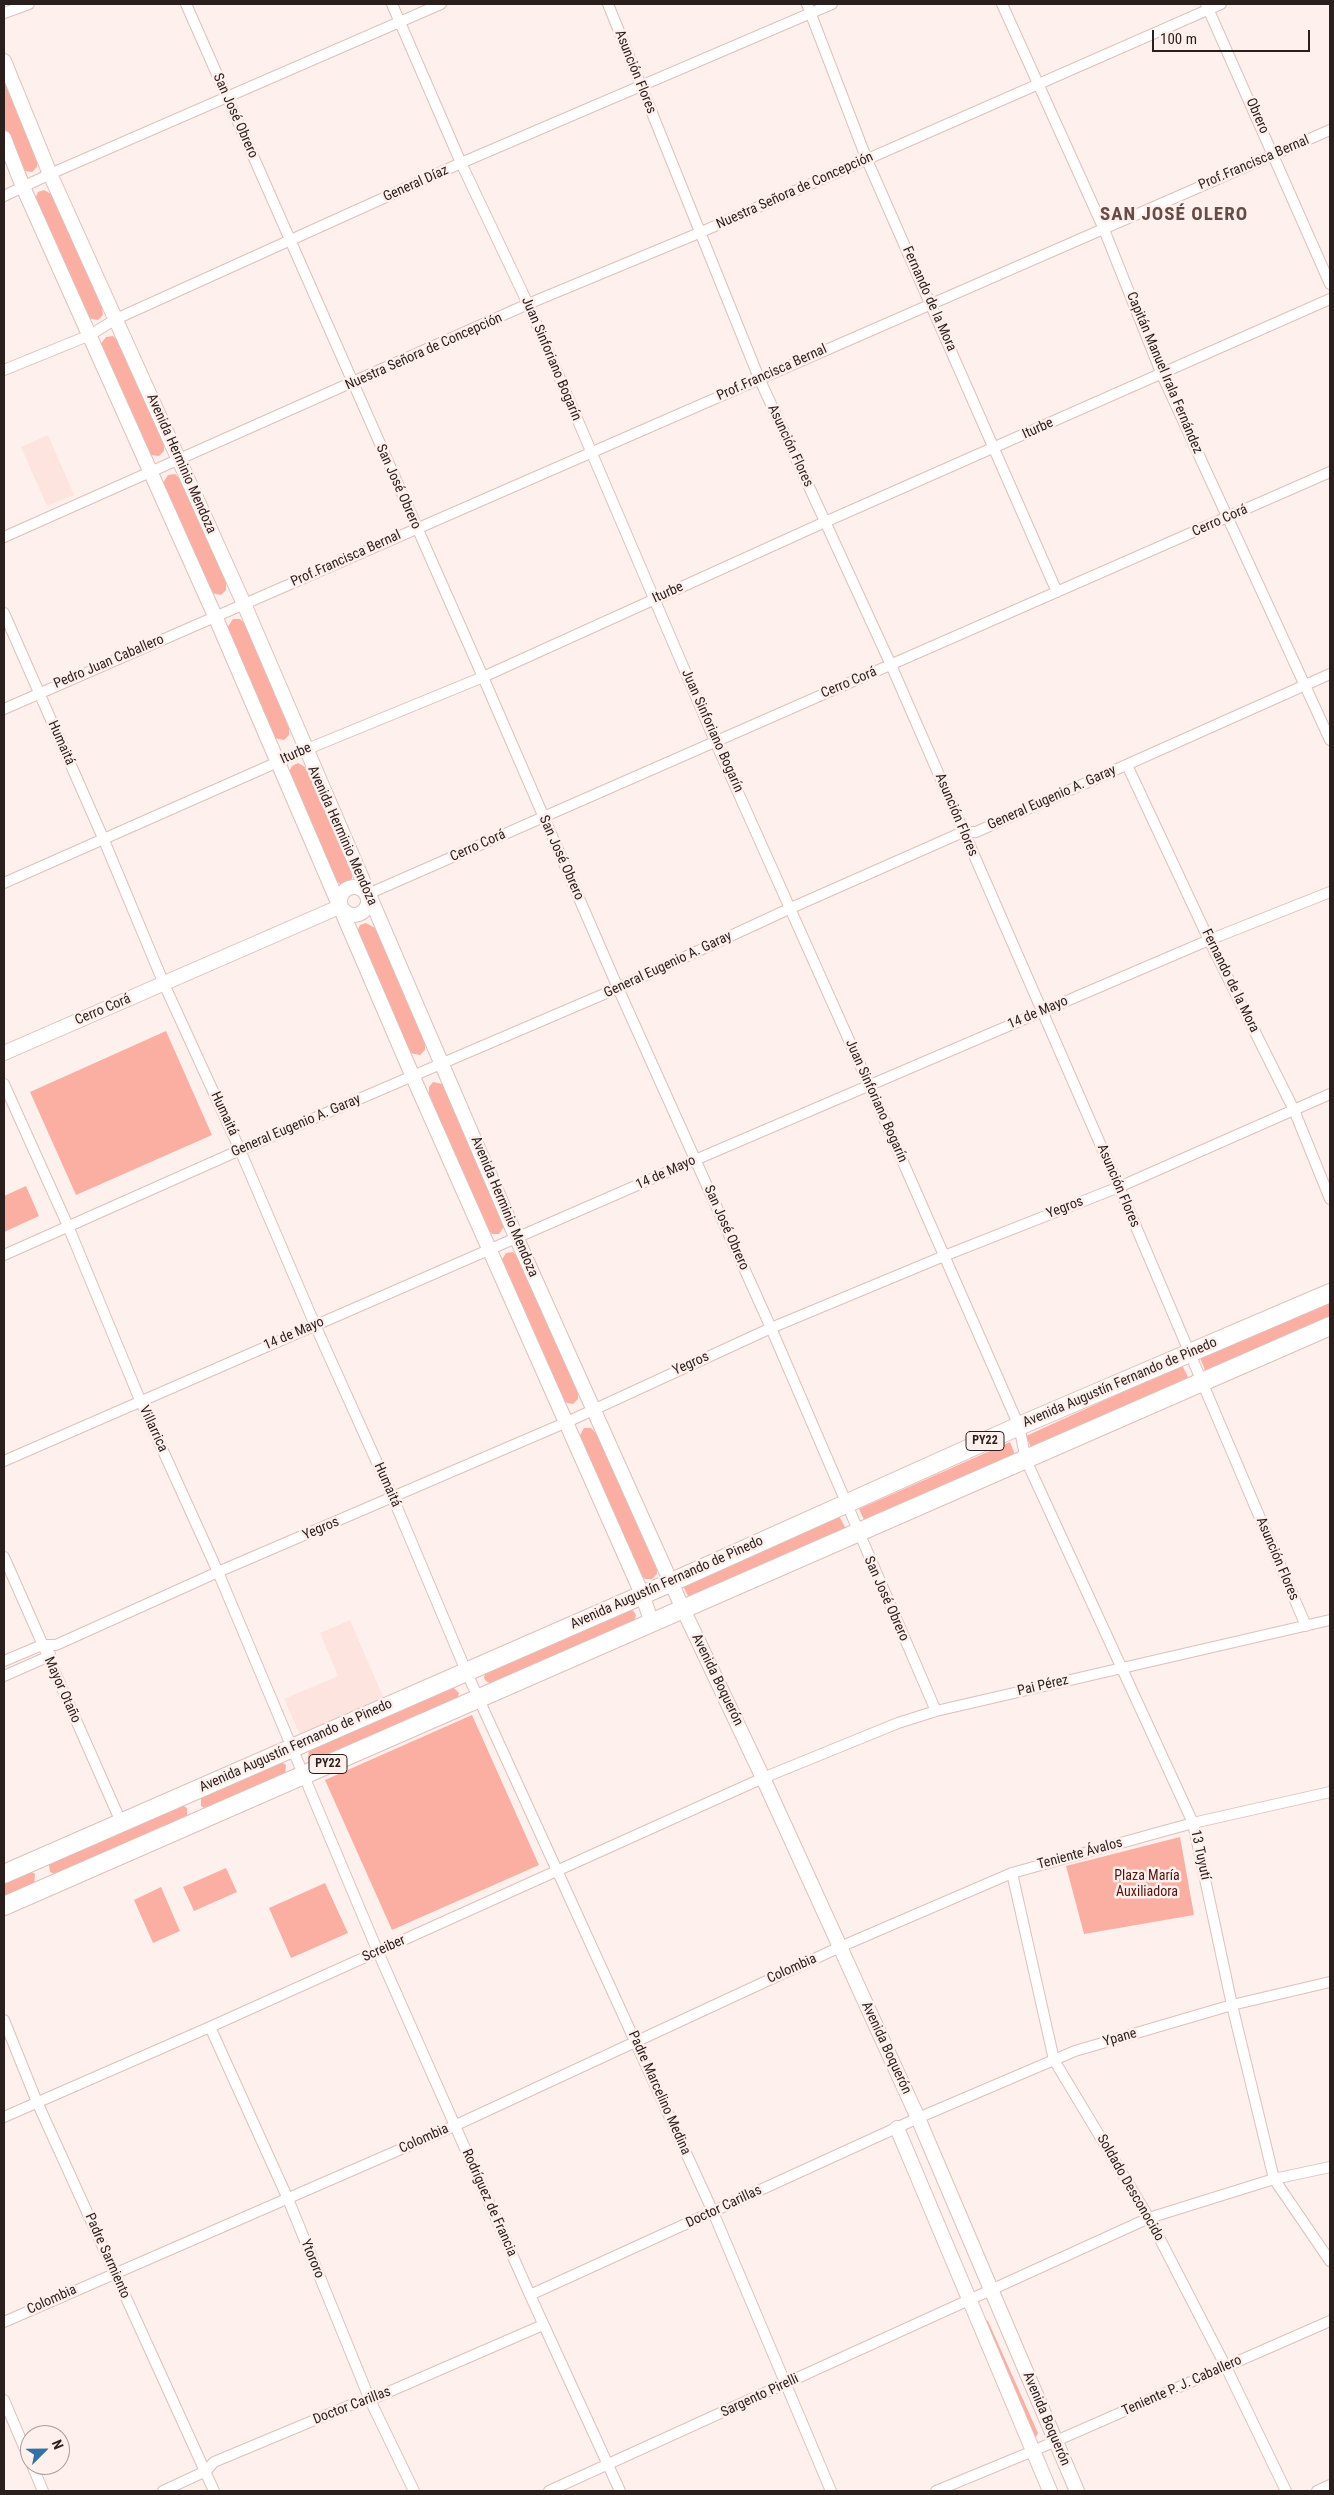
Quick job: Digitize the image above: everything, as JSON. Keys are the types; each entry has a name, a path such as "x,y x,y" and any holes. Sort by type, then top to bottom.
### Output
{"highway":[{"name":"Avenida Augustín Fernando de Pinedo","path":"4,1874 672,1582 1019,1426 1330,1293"},
{"name":"Avenida Augustín Fernando de Pinedo","path":"4,1906 478,1698 858,1535 1330,1326"}],"street":[{"path":"4,13 29,4"},
{"name":"San José Obrero","path":"186,4 352,384 484,677 543,818 618,988 771,1328 845,1505 936,1711"},
{"name":"Juan Sinforiano Bogarín","path":"392,4 461,163 528,304 716,741 1019,1426 1026,1460"},
{"path":"4,196 50,174 441,4"},
{"name":"Asunción Flores","path":"608,4 759,378 891,665 1119,1187 1306,1626"},
{"name":"General Díaz","path":"4,370 90,335 116,319 461,163 641,87 809,8 832,4"},
{"name":"Capitán Manuel Irala Fernández","path":"1002,4 1103,227 1162,374 1227,518 1306,684 1330,740"},
{"name":"Nuestra Señora de Concepción","path":"4,537 178,458 352,384 528,304 699,233 1208,7 1221,4"},
{"name":"Obrero","path":"1208,7 1330,284"},
{"name":"Fernando de la Mora","path":"809,8 866,160 932,304 1057,592"},
{"name":"Avenida Herminio Mendoza","path":"4,61 50,174 244,604 305,750 517,1239 683,1610"},
{"name":"Prof.Francisca Bernal","path":"215,616 932,304 1103,227 1274,156 1330,130"},
{"name":"Avenida Herminio Mendoza","path":"4,138 23,187 215,616 276,762 413,1077 567,1422 642,1594 652,1623"},
{"name":"Iturbe","path":"4,883 276,762 484,677 825,522 1330,299"},
{"name":"Cerro Corá","path":"368,894 1330,472"},
{"name":"Humaitá","path":"4,613 103,838 164,984 240,1150 315,1325 393,1498 478,1698"},
{"name":"Pedro Juan Caballero","path":"4,709 215,616"},
{"name":"General Eugenio A. Garay","path":"4,1255 240,1150 618,988 791,908 963,832 976,832 1330,674"},
{"name":"Fernando de la Mora","path":"1127,765 1209,940 1294,1110 1330,1199"},
{"path":"356,887 368,894 368,906 360,914 350,914 339,907 341,896 348,888 356,887"},
{"name":"14 de Mayo","path":"4,1461 140,1400 490,1248 517,1239 695,1160 870,1087 1209,940 1330,892"},
{"name":"Cerro Corá","path":"4,1053 339,907"},
{"name":"Villarrica","path":"4,1084 68,1226 140,1400 218,1572 304,1774"},
{"name":"Yegros","path":"4,1661 42,1645 56,1645 218,1572 567,1422 593,1408 771,1328 944,1256 1119,1187 1330,1094"},
{"name":"13 Tuyutí","path":"1026,1460 1193,1823 1232,2006 1274,2179 1330,2260"},
{"name":"Mayor Otaño","path":"4,1557 122,1822"},
{"name":"Avenida Boquerón","path":"683,1610 763,1778 918,2118 993,2290 1077,2491"},
{"name":"Pai Pérez","path":"763,1778 898,1723 936,1711 1330,1620"},
{"name":"Yegros","path":"4,1676 47,1657 56,1645"},
{"name":"Padre Marcelino Medina","path":"478,1698 713,2212 830,2491"},
{"name":"Rodríguez de Francia","path":"304,1774 378,1952 454,2126 620,2491"},
{"name":"Screiber","path":"4,2117 378,1952 763,1778"},
{"name":"Teniente Ávalos","path":"840,1947 1012,1873 1193,1823 1330,1792"},
{"name":"Soldado Desconocido","path":"1012,1873 1054,2060 1149,2218 1226,2367 1286,2491"},
{"name":"Colombia","path":"4,2322 114,2272 288,2199 454,2126 840,1947"},
{"name":"Ypane","path":"918,2118 1075,2051 1232,2006 1330,1982"},
{"name":"Padre Sarmiento","path":"4,2020 37,2102 214,2491"},
{"name":"Ytororo","path":"210,2027 288,2199 370,2400 414,2491"},
{"name":"Doctor Carillas","path":"530,2295 918,2118"},
{"name":"Avenida Boquerón","path":"897,2128 972,2301 1050,2491"},
{"path":"993,2290 1149,2218 1274,2179 1330,2167"},
{"name":"Sargento Pirelli","path":"549,2491 608,2466 993,2290"},
{"name":"Teniente P. J. Caballero","path":"936,2491 1055,2442 1330,2321"},
{"name":"Doctor Carillas","path":"163,2491 206,2471 214,2462 353,2404 370,2400 544,2325"},
{"path":"4,2400 20,2438"},
{"path":"36,2475 43,2491"},
{"path":"1317,2491 1330,2485"}],"shaded area":[{"path":"48,435 74,495 47,506 21,447"},
{"path":"350,1620 384,1699 300,1735 284,1699 338,1676 320,1633"}],"green space":[{"path":"4,78 37,160 37,167 32,172 25,171 20,167 4,126"},
{"path":"44,190 53,195 102,307 103,315 98,320 88,318 35,199 38,192"},
{"path":"113,336 118,341 164,444 164,451 159,456 149,455 100,345 106,337"},
{"path":"175,474 180,479 226,582 226,590 221,595 211,593 163,483 168,475"},
{"path":"233,619 240,619 245,624 289,728 289,735 284,740 274,738 227,628"},
{"path":"298,763 307,768 352,872 352,879 347,884 340,884 335,879 289,772 292,766"},
{"path":"366,923 375,928 425,1043 425,1050 420,1055 410,1053 357,932 360,925"},
{"path":"166,1031 212,1135 76,1195 30,1092"},
{"path":"433,1082 443,1084 505,1225 499,1234 492,1234 487,1229 429,1094 429,1087"},
{"path":"26,1186 39,1216 4,1232 4,1196"},
{"path":"513,1252 518,1257 578,1392 578,1399 573,1404 563,1402 501,1261 506,1253"},
{"path":"1330,1300 1330,1320 1207,1375 1200,1358"},
{"path":"1182,1365 1190,1381 1033,1452 1026,1436"},
{"path":"584,1428 591,1428 596,1433 657,1567 657,1574 652,1579 645,1579 640,1574 579,1437"},
{"path":"1010,1442 1016,1457 866,1524 859,1509"},
{"path":"839,1516 846,1529 690,1600 683,1586"},
{"path":"632,1609 636,1615 634,1623 493,1685 484,1678 486,1670"},
{"path":"451,1685 459,1693 457,1700 316,1763 308,1759 309,1748"},
{"path":"472,1715 539,1865 392,1930 325,1780"},
{"path":"279,1761 286,1765 285,1777 208,1810 201,1806 201,1795"},
{"path":"180,1804 187,1808 187,1819 57,1875 50,1872 49,1865 51,1860"},
{"name":"Plaza María Auxiliadora","path":"1180,1837 1194,1915 1084,1934 1066,1866"},
{"path":"226,1868 237,1892 194,1911 183,1887"},
{"path":"28,1870 35,1874 34,1885 4,1899 4,1881"},
{"path":"325,1883 348,1933 291,1958 269,1908"},
{"path":"161,1887 180,1931 153,1943 134,1900"},
{"path":"984,2319 988,2321 1038,2433 1035,2439"}],"district":[{"name":"SAN JOSÉ OLERO","path":"1174,215"}]}
